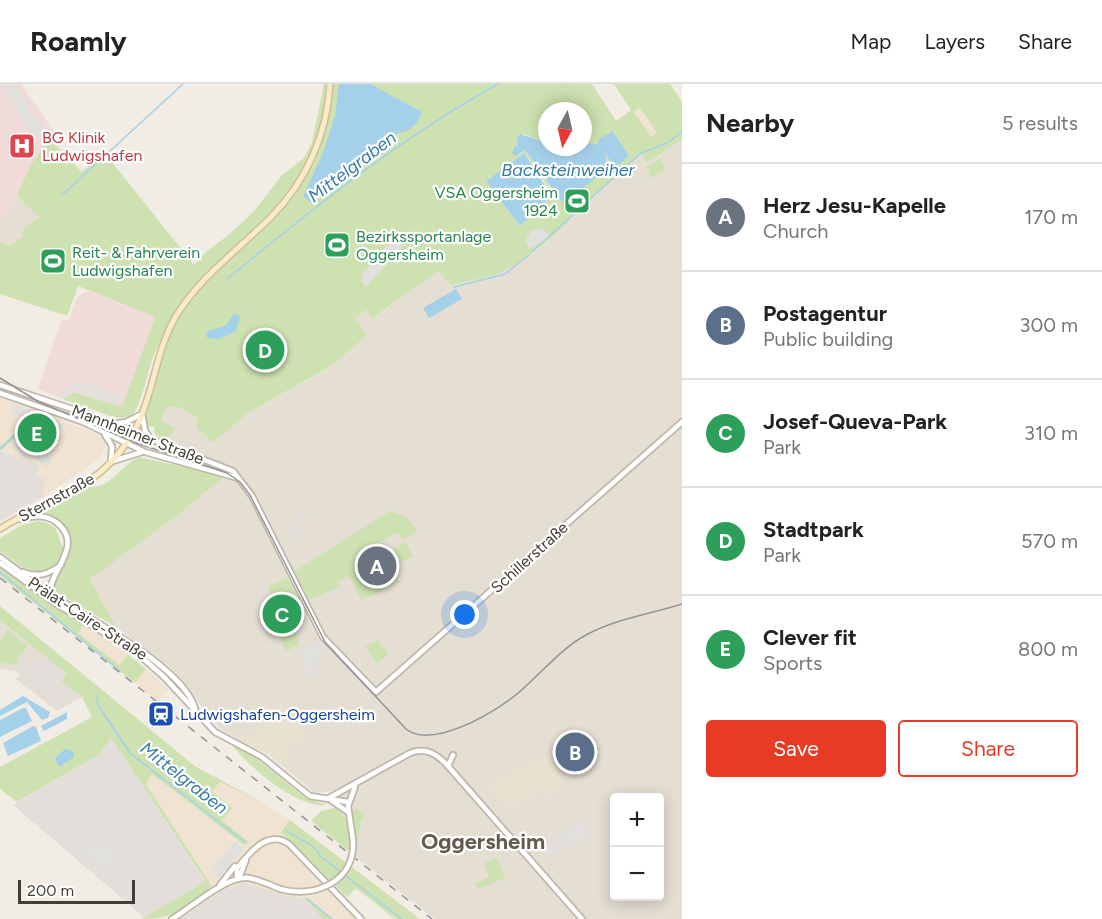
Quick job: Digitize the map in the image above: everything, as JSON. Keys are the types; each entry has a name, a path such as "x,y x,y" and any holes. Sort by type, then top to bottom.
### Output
{"main road":[{"name":"Sternstraße","path":"0,529 84,484 111,462 133,433 142,414 158,357 182,308 213,270 286,201 302,176 323,130 330,84"}],"street":[{"name":"Mannheimer Straße","path":"0,385 113,424 153,442 220,464 233,471 248,490 323,637 376,693"},
{"name":"Mannheimer Straße","path":"0,393 95,427 145,452 238,478"},
{"path":"113,424 126,422 142,414 145,431 153,442"},
{"name":"Schillerstraße","path":"376,693 682,422"},
{"path":"95,427 111,442 111,462 132,453 145,452"},
{"path":"14,520 34,516 51,519 62,528 68,542 49,593 57,604"},
{"name":"Prälat-Caire-Straße","path":"0,557 49,593 137,650 168,674 215,732 262,757 305,794 348,802"},
{"name":"Prälat-Caire-Straße","path":"0,564 57,604 102,628"},
{"path":"15,568 40,576 52,572 61,565"},
{"path":"328,800 415,752 426,751 438,756 582,919"},
{"path":"448,766 453,755"},
{"path":"172,919 219,887 238,878 250,878 297,893 325,888 339,877 350,862 353,849 348,802 357,785"},
{"path":"328,800 338,803 348,812"},
{"path":"219,887 223,878 264,842 274,838 289,844 361,919"},
{"path":"238,878 247,857"},
{"path":"238,878 236,870 247,857"},
{"path":"244,865 250,878"}],"shaded area":[{"name":"BG Klinik Ludwigshafen","path":"0,84 21,84 55,133 31,164 14,203 0,218"},
{"path":"1,84 14,84 25,98 28,108 46,132 37,140 23,123"},
{"path":"640,108 657,133 651,138 634,112"},
{"path":"682,140 682,919 435,919 356,857 361,821 365,815 344,819 333,791 315,793 268,754 220,729 170,667 116,627 90,579 178,515 220,475 184,468 167,442 175,429 161,421 166,407 173,406 189,411 213,443 248,413 334,365 366,335 354,319 366,310 374,318 438,271 451,285 495,275 532,254 641,153 646,163"},
{"path":"17,195 40,217 22,231 24,235 11,246 0,242 0,218"},
{"path":"539,228 552,235 529,249 525,241 531,231"},
{"path":"396,236 405,243 366,287 361,281 363,272"},
{"path":"88,291 155,317 122,407 75,392 63,399 38,389 61,321 69,320 77,297"},
{"path":"79,381 122,395 118,405 74,390 63,397 56,395"},
{"path":"0,398 41,411 0,446"},
{"path":"13,404 31,410 28,419 10,413"},
{"path":"45,413 94,433 102,438 106,447 99,459 45,496 36,476 0,451"},
{"path":"58,421 63,423 57,441 52,439 53,436 44,443 54,450 48,468 29,455 25,459 13,444 20,438 30,448 51,431 54,434"},
{"path":"0,451 40,465 36,476 46,479 42,491 45,496 0,521"},
{"path":"303,511 307,518 297,524 304,536 295,541 286,526"},
{"path":"0,620 67,674 61,681 82,697 57,711 16,679 20,675 16,671 0,669"},
{"path":"85,623 131,652 119,665 77,633"},
{"path":"319,640 328,649 316,666 317,676 304,679 302,649"},
{"path":"38,655 64,675 58,682 78,698 60,706 56,703 54,705 20,678"},
{"path":"146,669 168,690 158,701 135,683"},
{"path":"260,706 297,706 305,744 288,748 290,754 279,764 268,754 233,737 262,730"},
{"path":"111,738 206,881 146,919 13,805 100,754"},
{"path":"547,753 565,787 545,799 540,792 508,810 488,785"},
{"path":"152,774 244,845 248,840 222,820 212,792 219,782 264,803 290,820 281,832 367,919 165,919 198,899 212,885 146,784"},
{"path":"582,818 591,837 545,856 539,851"},
{"path":"100,839 107,840 119,861 101,872 77,852"},
{"path":"235,842 244,850 219,878 210,870"},
{"path":"245,883 286,896 305,898 323,919 180,919 227,888"}],"green space":[{"path":"324,84 328,84 321,120 302,172 282,202 270,215 216,263 187,295 159,343 139,403 132,416 127,420 125,417 116,418 63,399 74,392 122,407 155,317 78,286 67,316 0,294 0,242 11,246 24,235 21,232 39,217 17,195 31,164 50,139 82,172 104,152 194,265 254,211 282,175 304,158 312,142"},
{"path":"332,84 592,84 616,121 631,110 614,84 670,84 682,102 682,140 646,163 641,153 582,206 563,227 525,259 495,275 451,285 438,271 373,318 366,310 354,319 367,335 333,365 248,413 213,443 196,427 198,420 191,414 184,409 166,407 161,420 175,429 167,442 155,435 154,426 145,427 145,418 163,357 181,313 214,272 279,211 305,175 322,135","holes":["640,108 657,133 651,137 634,112","525,154 552,193 520,226 486,181"]},
{"path":"660,158 666,170 651,178 646,167"},
{"path":"41,411 45,413 0,451 0,446"},
{"path":"139,457 224,476 178,515 90,579 116,627 58,593 52,587 67,560 69,537 56,518 34,513 89,487 104,484"},
{"path":"392,510 396,514 404,515 418,530 403,540 398,532 361,553 368,566 372,565 375,571 391,567 400,582 362,600 348,576 337,582 340,587 309,600 295,571"},
{"path":"38,521 55,528 65,550 57,565 43,573 21,567 0,551 0,538 22,525"},
{"path":"406,542 413,557 393,565 387,553"},
{"path":"0,567 85,623 78,633 119,665 128,655 146,669 135,683 0,576"},
{"path":"288,577 304,610 288,618 300,645 286,651 267,610 276,606 268,587"},
{"path":"0,606 196,767 264,803 220,782 212,791 232,808 222,820 248,841 244,845 152,774 146,784 212,886 181,910 164,917 142,919 206,881 111,738 100,754 17,802 0,789 0,767 92,717 82,697 61,681 67,674 0,620"},
{"path":"5,628 27,646 16,660 18,662 15,665 0,662 0,641 7,634"},
{"path":"378,640 388,654 377,664 365,646"},
{"path":"232,745 253,755 304,797 327,805 315,804 289,794 262,775"},
{"path":"339,807 344,819 356,808 366,814 361,821 356,857 311,821 321,811"},
{"path":"290,820 420,919 395,919 356,888 347,897 281,832"},
{"path":"497,858 505,878 479,889 474,884 489,877 484,863"},
{"path":"307,897 333,919 323,919 305,898"}],"water":[{"path":"339,84 370,84 422,112 410,129 389,134 386,137 390,142 310,202 303,196 323,153 335,115"},
{"name":"Backsteinweiher","path":"613,131 629,156 615,168 604,152 609,168 565,202 561,201 525,150 515,156 512,153 515,146 518,146 516,139 520,134 538,140 538,156 592,156 592,143 598,145 599,139"},
{"name":"Backsteinweiher","path":"524,153 552,196 520,226 486,181"},
{"path":"456,289 462,299 429,318 423,308"},
{"path":"234,314 240,316 236,331 219,339 207,338 206,332 226,325"},
{"path":"23,696 50,712 48,718 42,720 27,702 0,716 0,710"},
{"path":"26,708 32,721 0,737 0,720"},
{"path":"67,712 67,719 44,731 41,726"},
{"path":"33,726 36,727 41,741 8,756 3,743"},
{"path":"65,749 73,751 74,757 59,767 55,758"}],"waterway":[{"path":"61,196 183,84"},
{"name":"Mittelgraben","path":"227,279 358,175 427,127 498,84"},
{"path":"532,252 641,153 667,143 682,132"},
{"path":"454,287 505,274 529,255"},
{"name":"Mittelgraben","path":"0,449 33,420"},
{"name":"Mittelgraben","path":"0,572 121,672"},
{"name":"Mittelgraben","path":"97,696 98,705 130,753 246,843"},
{"name":"Mittelgraben","path":"287,831 318,851 320,856 402,919"},
{"path":"307,899 332,919"}],"tram line":[{"path":"0,378 39,402 139,444 227,473 240,482 250,495 325,642 406,729 417,734 431,735 447,732 479,719 517,694 567,647 597,629 682,604"}],"railway":[{"path":"0,578 432,919"}],"place":[{"name":"BG Klinik Ludwigshafen","path":"22,146"},
{"name":"VSA Oggersheim 1924","path":"577,201"},
{"name":"Bezirkssportanlage Oggersheim","path":"337,245"},
{"name":"Reit- & Fahrverein Ludwigshafen","path":"53,261"},
{"name":"Stadtpark","path":"265,350"},
{"name":"Clever fit","path":"37,433"},
{"name":"Herz Jesu-Kapelle","path":"377,566"},
{"name":"Josef-Queva-Park","path":"282,614"},
{"name":"Ludwigshafen-Oggersheim","path":"161,714"},
{"name":"Postagentur","path":"575,752"}],"district":[{"name":"Oggersheim","path":"483,841"}]}
